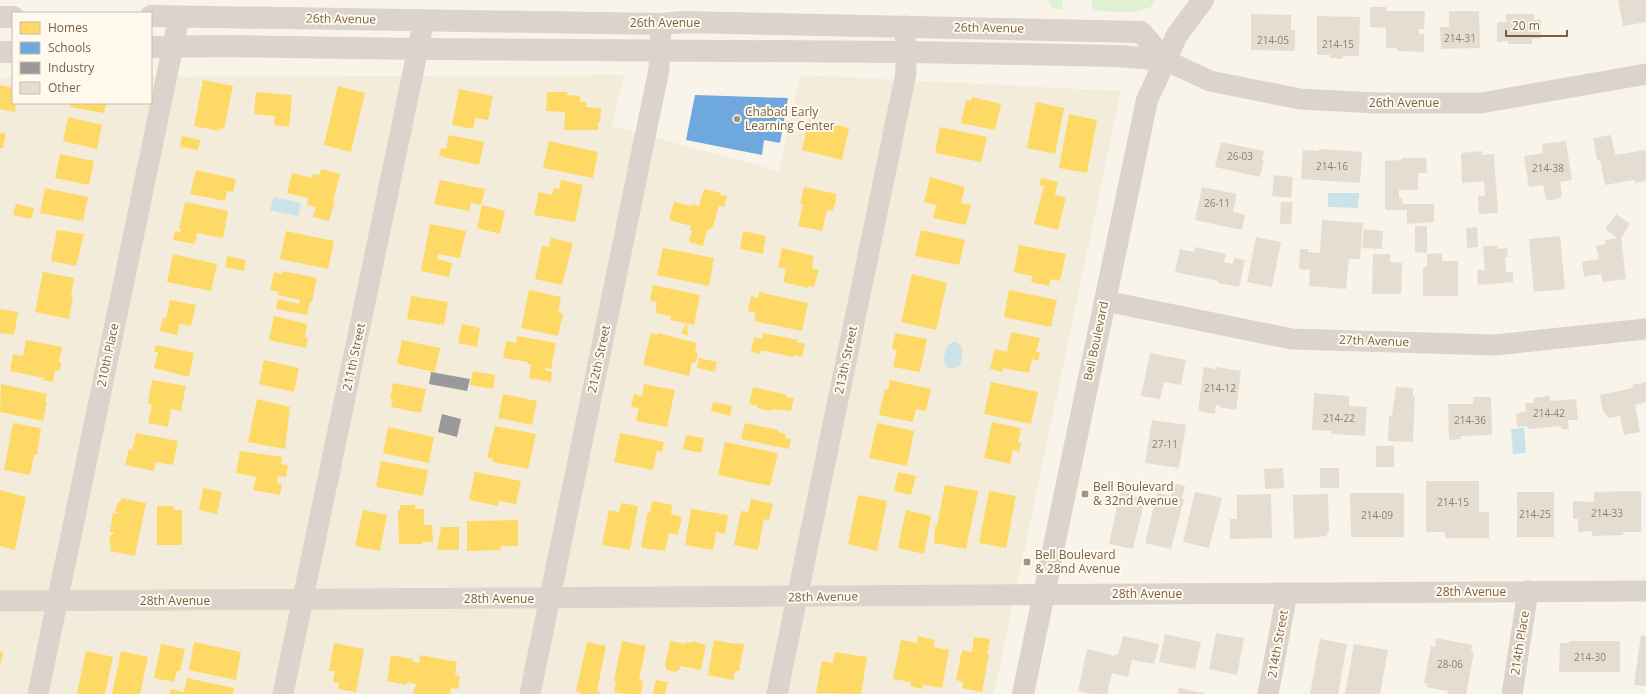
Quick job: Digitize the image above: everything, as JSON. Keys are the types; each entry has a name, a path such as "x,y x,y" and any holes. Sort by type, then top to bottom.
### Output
{"street":[{"name":"Bell Boulevard","path":"1022,694 1147,100 1177,35 1203,0"},
{"name":"26th Avenue","path":"152,16 661,24 683,22 1141,32 1166,60"},
{"name":"210th Place","path":"152,95 161,47 178,16"},
{"path":"0,17 12,17"},
{"name":"211th Street","path":"283,694 424,20"},
{"name":"212th Street","path":"530,694 659,69 661,24"},
{"name":"213th Street","path":"777,694 906,73 906,26"},
{"name":"26th Avenue","path":"161,47 292,46 418,49 661,49 1117,56 1166,60 1210,81 1300,99 1377,103 1481,103 1646,74"},
{"path":"0,52 12,52"},
{"name":"210th Place","path":"38,694 57,601 150,104"},
{"name":"27th Avenue","path":"1105,301 1292,339 1495,345 1646,329"},
{"name":"214th Place","path":"1512,694 1528,591"},
{"name":"28th Avenue","path":"0,601 550,599 1044,594 1646,591"},
{"name":"214th Street","path":"1268,694 1287,593"}],"shaded area":[{"path":"624,75 612,126 779,171 800,75 1121,91 994,694 0,694 0,78 12,78 12,104 152,104 152,77"}],"green space":[{"path":"1048,0 1063,0 1062,9 1054,9"},
{"path":"1092,0 1156,0 1151,7 1135,12 1093,11"}],"water":[{"path":"1328,193 1359,193 1358,208 1328,207"},
{"path":"274,197 301,203 298,216 270,210"},
{"path":"956,342 961,347 962,358 960,365 955,368 950,368 944,363 945,354 947,346"},
{"path":"1524,428 1526,453 1513,454 1511,429"}],"building: Homes":[{"path":"203,80 233,86 224,129 220,128 219,131 194,126"},
{"path":"0,85 12,88 12,104 16,104 15,112 0,109"},
{"path":"338,86 365,93 351,152 324,145"},
{"path":"459,89 493,96 488,120 475,118 473,129 452,125"},
{"path":"256,92 292,95 289,127 274,125 275,116 254,114"},
{"path":"547,92 567,92 567,95 580,96 580,102 586,102 586,107 601,108 598,130 564,130 565,112 546,111"},
{"path":"972,97 1001,104 995,130 961,123 966,100 971,101"},
{"path":"1036,102 1064,108 1055,154 1027,148"},
{"path":"71,104 106,104 104,113 70,107"},
{"path":"1069,114 1097,120 1087,173 1059,168"},
{"path":"68,117 102,125 97,149 63,141"},
{"path":"809,119 849,128 842,160 802,150"},
{"path":"940,127 987,137 981,162 935,153"},
{"path":"0,133 6,134 3,148 0,148"},
{"path":"449,135 484,142 479,165 439,156 441,148 446,149"},
{"path":"182,136 200,140 198,150 180,147"},
{"path":"549,141 598,152 593,178 543,168"},
{"path":"60,154 94,161 89,185 55,178"},
{"path":"321,169 340,174 333,201 335,201 329,221 313,217 316,207 307,205 308,198 287,193 292,173 312,178 313,174 320,175"},
{"path":"196,170 236,179 233,192 227,191 225,201 190,194"},
{"path":"930,177 965,187 961,203 971,205 966,225 933,218 936,205 924,202"},
{"path":"1041,178 1058,182 1055,195 1066,197 1058,230 1034,224 1044,186 1039,185"},
{"path":"440,180 485,189 481,205 471,203 469,211 434,204"},
{"path":"561,180 583,185 575,222 534,215 539,192 552,195 554,188 559,189"},
{"path":"804,187 837,194 833,211 827,210 822,231 798,226 803,205 800,204"},
{"path":"45,188 88,197 83,221 40,213"},
{"path":"704,189 727,196 724,207 719,205 713,227 711,227 710,230 707,230 703,246 689,242 692,230 689,229 691,226 669,220 674,202 691,206 692,204 699,206"},
{"path":"185,202 228,211 223,238 197,233 195,244 173,240 175,231 180,232 181,229 179,229"},
{"path":"16,204 34,208 31,219 13,215"},
{"path":"482,205 505,211 500,234 477,228"},
{"path":"430,224 466,231 460,258 438,254 437,259 452,263 449,277 421,271"},
{"path":"57,230 84,234 76,266 51,261"},
{"path":"921,230 965,240 959,265 915,256"},
{"path":"286,231 334,241 328,269 280,259"},
{"path":"743,231 766,236 763,254 740,249"},
{"path":"551,238 573,243 562,285 535,279 542,246 549,247"},
{"path":"1019,245 1066,254 1060,281 1051,279 1049,286 1031,282 1032,276 1014,272"},
{"path":"663,248 714,258 709,286 657,275"},
{"path":"782,248 814,256 812,268 819,270 814,287 808,286 808,288 783,282 786,269 778,267"},
{"path":"173,254 217,264 211,291 167,282"},
{"path":"227,256 246,260 244,271 225,267"},
{"path":"283,271 317,278 312,302 310,302 307,315 276,309 278,299 299,304 300,300 278,295 278,292 270,290 274,272 282,274"},
{"path":"43,272 74,278 71,296 73,297 69,319 35,312"},
{"path":"912,274 947,283 936,330 901,322"},
{"path":"653,285 700,295 694,325 670,320 671,316 655,313 657,302 650,301"},
{"path":"529,290 561,297 558,312 563,314 558,336 521,328"},
{"path":"1009,290 1057,300 1051,327 1004,317"},
{"path":"759,292 808,303 802,331 754,321 756,313 748,311 751,296 758,298"},
{"path":"411,296 448,302 444,325 407,319"},
{"path":"170,300 196,305 191,326 180,324 177,335 160,331 163,318 166,318"},
{"path":"0,309 18,312 14,335 0,333"},
{"path":"274,316 307,324 305,337 308,338 306,348 269,340"},
{"path":"687,323 688,336 681,333"},
{"path":"462,324 480,328 477,347 458,343"},
{"path":"1011,332 1040,338 1036,352 1040,352 1038,361 1032,359 1029,373 1003,368 1003,372 990,369 995,349 1007,352"},
{"path":"651,333 657,335 658,333 697,343 695,351 698,354 696,362 692,363 689,376 643,365"},
{"path":"763,333 798,340 797,342 805,344 802,357 795,355 794,357 761,350 760,354 751,352 754,337 762,339"},
{"path":"895,333 927,339 920,372 893,367 897,350 892,349"},
{"path":"517,336 556,343 551,369 545,368 545,370 552,372 551,382 529,378 531,364 527,364 528,362 503,358 506,341 516,343"},
{"path":"26,340 62,347 59,362 61,362 60,371 55,370 53,382 43,380 44,378 10,371 13,354 23,356"},
{"path":"402,340 440,348 435,372 397,364"},
{"path":"156,345 194,353 189,377 154,368 158,352 154,352"},
{"path":"699,358 717,362 715,372 697,368"},
{"path":"264,360 299,368 294,392 259,384"},
{"path":"473,371 495,375 493,389 470,385"},
{"path":"152,380 186,386 181,411 171,409 168,427 148,423 152,405 148,404"},
{"path":"890,380 931,389 926,411 916,409 913,422 879,415 885,389 888,390"},
{"path":"991,382 1038,392 1031,424 984,414"},
{"path":"393,383 426,389 421,413 391,407 393,399 390,399"},
{"path":"1,384 47,394 45,402 47,403 43,421 0,412"},
{"path":"644,384 675,390 667,427 636,421 639,408 631,407 634,394 642,396"},
{"path":"753,387 794,398 791,411 772,409 772,411 757,408 758,406 749,404"},
{"path":"503,394 537,401 532,425 498,418"},
{"path":"257,399 290,407 285,449 248,442"},
{"path":"713,402 732,406 730,416 711,411"},
{"path":"992,422 1021,428 1018,443 1021,443 1019,452 1013,450 1010,464 984,458"},
{"path":"13,423 41,428 37,455 34,455 30,475 4,470"},
{"path":"745,423 779,430 778,432 786,434 785,438 791,439 789,449 741,439"},
{"path":"877,423 914,431 907,466 869,458"},
{"path":"495,426 536,434 528,469 493,462 493,459 487,458"},
{"path":"388,427 434,437 429,463 383,453"},
{"path":"136,433 178,441 173,465 156,462 154,471 125,465 129,449 132,450"},
{"path":"620,433 664,442 662,452 657,450 653,470 614,462"},
{"path":"686,435 704,438 701,453 683,449"},
{"path":"725,442 778,453 770,486 718,475"},
{"path":"240,451 282,457 281,464 288,465 286,477 278,476 277,483 282,484 280,495 253,490 256,477 236,473"},
{"path":"381,461 428,470 423,496 376,487"},
{"path":"475,472 521,481 516,504 499,501 498,506 469,500"},
{"path":"898,472 916,476 911,495 894,491"},
{"path":"945,485 978,491 966,549 934,543 935,526 937,526"},
{"path":"203,488 222,492 217,514 199,510"},
{"path":"0,490 26,497 15,550 0,546"},
{"path":"989,491 1016,496 1006,548 979,543"},
{"path":"858,495 887,501 877,551 848,544"},
{"path":"121,498 146,503 135,556 110,551 110,536 114,533 110,532 113,513 118,514 115,510 117,504 121,501"},
{"path":"751,499 773,504 769,520 764,519 758,550 734,545 741,511 748,512"},
{"path":"652,501 672,505 671,514 682,517 678,535 669,533 665,551 642,548 641,546 648,512 650,512"},
{"path":"621,503 638,506 630,550 602,545 609,510 619,512"},
{"path":"400,505 415,505 415,509 424,509 424,525 432,525 433,542 422,542 423,544 399,544 398,510 400,510"},
{"path":"157,506 174,506 174,510 182,510 182,545 157,545"},
{"path":"691,509 728,515 725,534 716,532 713,550 685,545"},
{"path":"363,510 387,515 380,551 355,546"},
{"path":"906,510 931,516 924,554 898,547"},
{"path":"518,520 518,546 500,546 501,550 467,551 467,521"},
{"path":"441,527 459,527 459,550 437,550"},
{"path":"918,636 935,640 933,647 949,650 942,688 923,685 922,689 910,686 911,682 893,679 901,640 917,643"},
{"path":"974,637 990,639 987,654 989,654 982,692 962,688 963,682 956,680 962,650 972,652"},
{"path":"714,640 744,644 739,671 735,671 733,680 708,675"},
{"path":"622,641 646,646 639,680 643,681 641,694 614,692 616,681 614,681"},
{"path":"670,641 685,644 685,642 691,643 692,641 706,645 701,670 680,666 680,669 675,672 667,670 665,666"},
{"path":"194,642 241,652 236,680 189,670"},
{"path":"587,642 606,646 597,691 600,692 599,694 580,694 581,692 576,691"},
{"path":"334,643 364,649 356,692 338,689 339,683 333,682 335,671 329,671"},
{"path":"161,644 185,649 180,671 177,671 174,682 154,678"},
{"path":"0,651 3,652 1,663 0,663"},
{"path":"86,651 113,657 105,694 77,694"},
{"path":"121,651 148,657 140,694 112,694"},
{"path":"835,652 867,657 861,694 816,693 822,661 833,663"},
{"path":"391,655 413,659 413,662 419,663 420,655 457,662 455,675 460,676 458,689 451,688 450,694 413,694 416,684 407,682 406,685 387,681"},
{"path":"187,678 234,688 233,694 169,694 171,689 184,692"},
{"path":"656,680 668,682 665,694 653,694"}],"building: Schools":[{"name":"Chabad Early Learning Center","path":"695,95 788,98 780,143 764,140 762,155 686,140"}],"building: Industry":[{"path":"431,372 470,379 467,391 429,384"},
{"path":"442,414 461,419 457,437 438,432"}],"building: Other":[{"path":"1618,0 1646,0 1646,22 1623,26"},
{"path":"1370,7 1386,7 1386,11 1425,11 1424,29 1419,29 1419,34 1424,34 1424,52 1397,51 1397,48 1386,48 1386,28 1370,27"},
{"path":"1449,11 1479,11 1480,48 1441,49 1440,27 1449,27"},
{"path":"1251,14 1291,15 1291,30 1295,30 1295,51 1251,50"},
{"path":"1506,14 1534,14 1534,20 1541,19 1541,39 1532,39 1532,44 1508,44 1508,41 1497,42 1497,22 1506,22"},
{"path":"1317,16 1360,17 1359,56 1343,56 1343,59 1330,58 1330,55 1317,55"},
{"path":"1611,135 1615,155 1646,150 1646,181 1635,183 1634,180 1605,185 1600,160 1597,160 1593,138"},
{"path":"1566,141 1572,180 1560,182 1562,196 1557,199 1549,200 1546,199 1543,185 1529,187 1524,156 1543,153 1542,144"},
{"path":"1221,142 1264,151 1262,160 1264,161 1260,177 1215,167"},
{"path":"1319,149 1362,152 1360,183 1301,179 1303,150 1319,151"},
{"path":"1482,151 1482,155 1494,154 1498,213 1479,214 1478,196 1485,196 1484,181 1462,183 1461,153"},
{"path":"1401,158 1426,158 1427,173 1418,173 1418,190 1399,190 1399,198 1402,198 1403,204 1434,204 1434,222 1407,224 1407,210 1385,210 1385,161 1401,160"},
{"path":"1274,175 1293,177 1291,198 1272,196"},
{"path":"1202,187 1237,194 1233,212 1245,215 1242,230 1195,220"},
{"path":"1281,202 1293,202 1291,224 1280,224"},
{"path":"1616,214 1630,224 1621,238 1626,279 1603,282 1601,274 1584,277 1582,262 1599,259 1596,246 1605,244 1605,240 1617,238 1605,229"},
{"path":"1322,220 1363,223 1360,259 1349,259 1346,289 1309,286 1310,270 1299,269 1300,249 1308,249 1308,252 1320,253"},
{"path":"1415,226 1427,226 1427,253 1415,252"},
{"path":"1477,227 1478,247 1467,248 1466,228"},
{"path":"1364,229 1383,231 1382,249 1362,248"},
{"path":"1560,236 1565,289 1534,292 1529,239"},
{"path":"1256,237 1281,242 1272,287 1247,282"},
{"path":"1483,246 1497,246 1498,249 1507,248 1508,257 1505,257 1506,272 1513,272 1513,282 1478,285 1477,270 1485,270"},
{"path":"1195,247 1226,254 1224,262 1233,264 1234,258 1245,260 1239,287 1175,272 1180,249 1194,252"},
{"path":"1442,253 1442,261 1458,261 1458,296 1423,296 1423,267 1427,267 1427,254"},
{"path":"1373,254 1391,254 1390,262 1402,263 1401,294 1372,294"},
{"path":"1150,353 1186,360 1181,385 1164,382 1160,399 1141,396"},
{"path":"1204,367 1216,369 1216,367 1241,371 1236,410 1219,407 1220,406 1216,405 1215,414 1198,411"},
{"path":"1646,382 1646,402 1635,405 1640,432 1624,435 1620,416 1609,418 1603,411 1600,395 1633,388 1633,385"},
{"path":"1396,387 1413,388 1413,396 1415,396 1413,442 1388,441 1389,416 1392,416"},
{"path":"1314,393 1349,396 1349,406 1367,407 1365,436 1331,434 1331,431 1312,430"},
{"path":"1550,396 1550,401 1576,399 1578,420 1568,420 1569,429 1561,429 1561,426 1528,429 1527,426 1517,427 1516,413 1526,412 1525,403 1534,403 1534,398"},
{"path":"1473,397 1491,397 1492,435 1461,436 1461,439 1449,440 1448,404 1473,404"},
{"path":"1152,420 1186,425 1179,468 1145,463"},
{"path":"1376,446 1394,446 1394,467 1376,467"},
{"path":"1283,468 1284,488 1265,489 1264,469"},
{"path":"1320,468 1339,468 1339,488 1320,488"},
{"path":"1426,481 1479,481 1479,512 1489,512 1489,538 1445,538 1445,532 1426,532"},
{"path":"1174,483 1185,486 1182,498 1184,499 1171,549 1145,543 1157,493 1171,496"},
{"path":"1125,490 1131,491 1130,493 1134,494 1133,496 1145,499 1133,549 1109,544 1120,493"},
{"path":"1641,491 1641,532 1623,532 1623,535 1592,536 1592,531 1578,532 1578,519 1573,519 1573,501 1594,502 1594,492"},
{"path":"1195,492 1222,498 1209,548 1183,542"},
{"path":"1517,492 1554,492 1554,537 1517,537"},
{"path":"1350,493 1404,493 1404,537 1351,537"},
{"path":"1271,494 1272,538 1230,539 1230,519 1237,519 1237,495"},
{"path":"1328,494 1329,533 1327,533 1327,536 1294,539 1293,495"},
{"path":"1216,633 1244,638 1237,675 1209,669"},
{"path":"1165,634 1201,642 1195,669 1159,662"},
{"path":"1641,635 1646,636 1646,686 1634,685"},
{"path":"1123,636 1159,644 1154,664 1132,660 1128,677 1112,673 1107,694 1091,694 1078,691 1087,649 1112,655 1111,656 1114,657 1115,654 1118,655"},
{"path":"1436,638 1472,645 1471,652 1474,652 1466,694 1447,694 1448,691 1426,687 1427,684 1424,683 1431,646 1435,647"},
{"path":"1320,639 1347,644 1338,694 1310,694"},
{"path":"1569,641 1620,641 1620,672 1559,672 1560,643 1569,643"},
{"path":"1354,644 1388,650 1380,694 1345,694"},
{"path":"1179,688 1204,693 1204,694 1178,694"}],"place":[{"name":"Chabad Early Learning Center","path":"737,119"},
{"name":"Bell Boulevard & 32nd Avenue","path":"1085,494"},
{"name":"Bell Boulevard & 28nd Avenue","path":"1027,562"}]}
